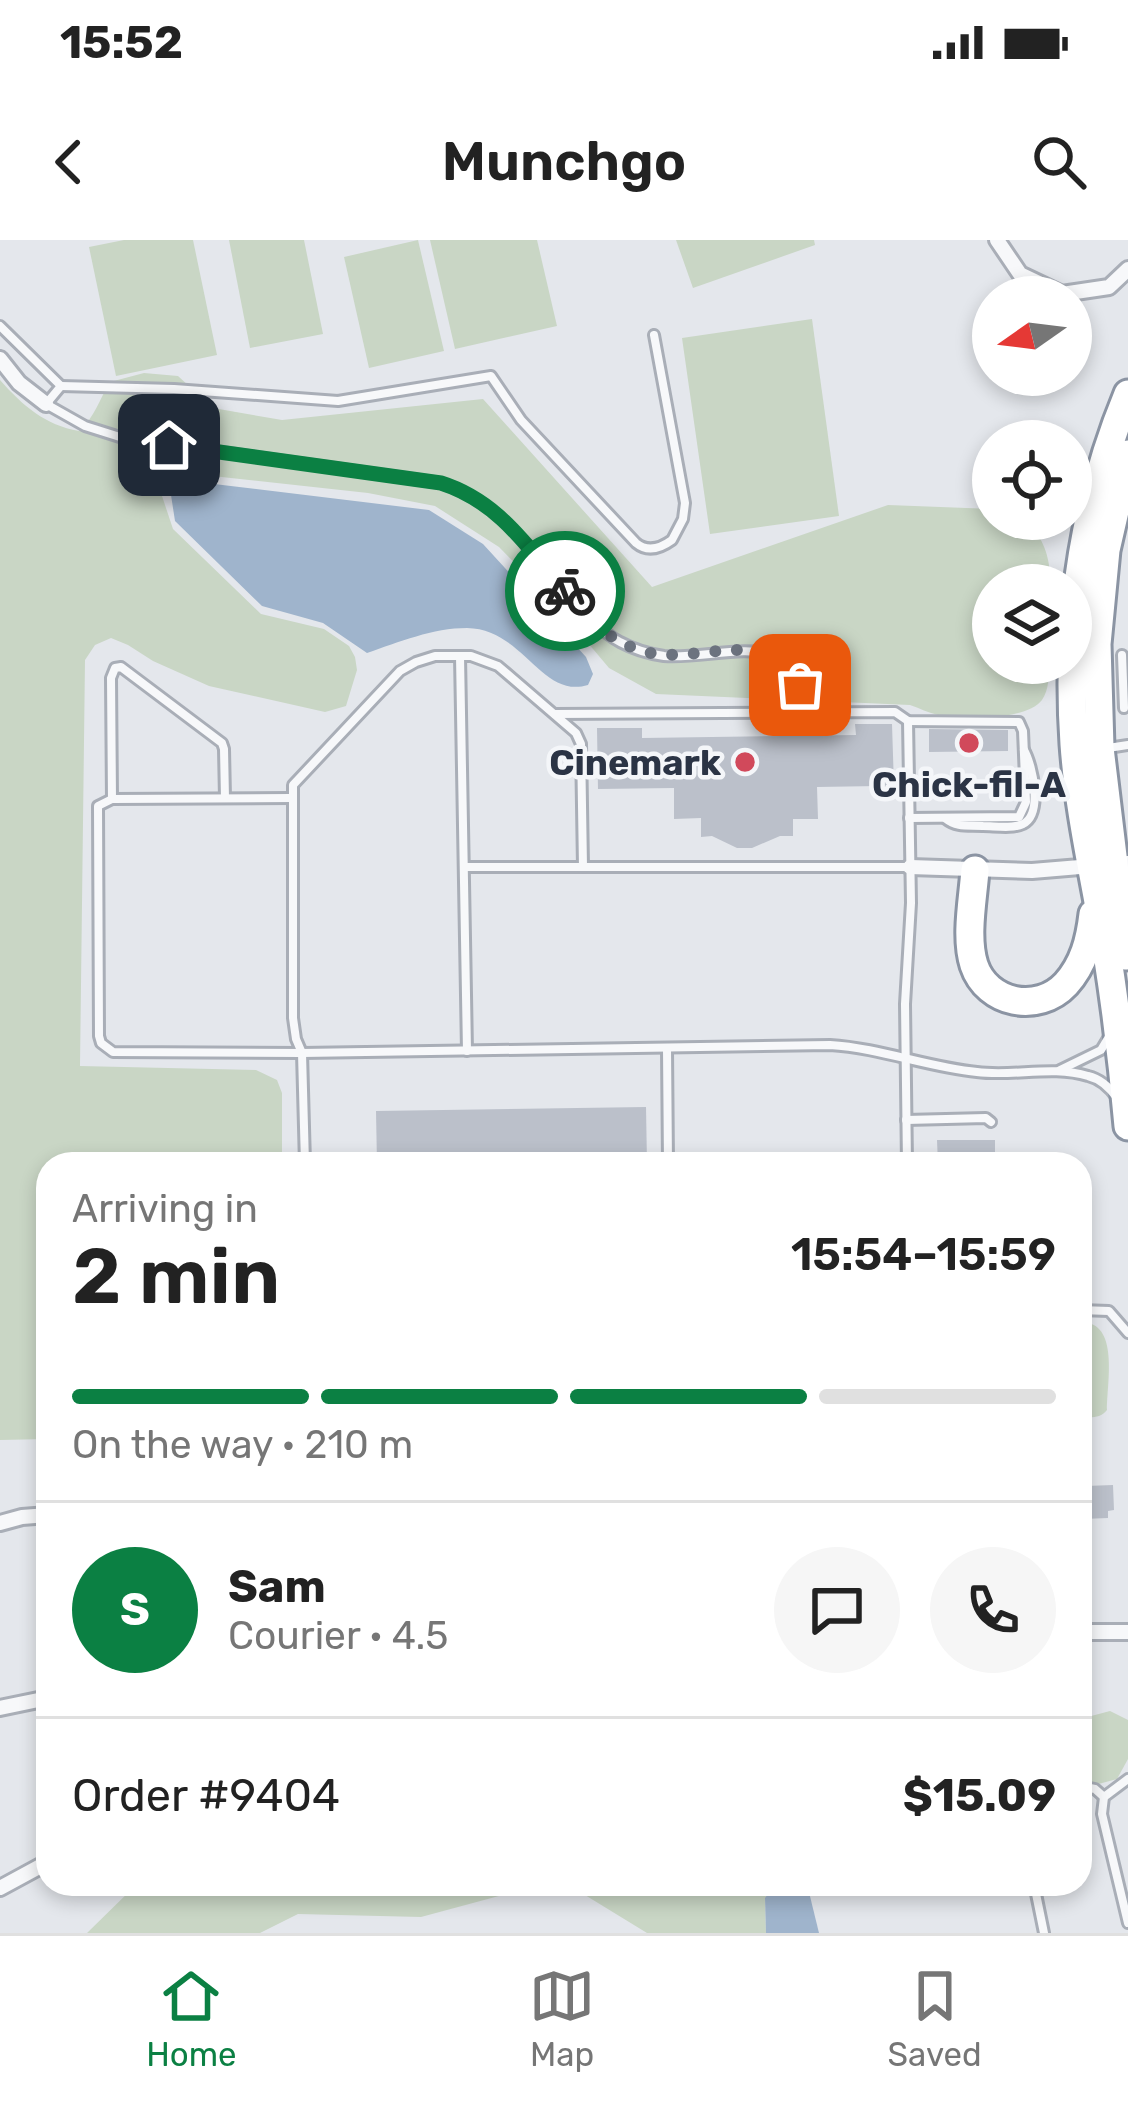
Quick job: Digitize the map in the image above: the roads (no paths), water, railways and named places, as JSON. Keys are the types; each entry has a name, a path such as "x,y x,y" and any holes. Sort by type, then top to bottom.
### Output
{"highway":[{"path":"1128,394 1090,506 1072,643 1074,749 1107,872 1128,978"},
{"path":"1128,454 1100,596 1116,655 1107,872 1115,1020 1128,1126"},
{"path":"975,870 973,960 983,982 1018,1002 1045,999 1069,982 1088,945 1107,872"}],"street":[{"path":"997,240 1020,274 1062,293 1109,287 1128,269"},
{"path":"0,359 46,404"},
{"path":"910,867 1107,872"},
{"path":"0,1523 36,1515"},
{"path":"1092,1632 1128,1633"},
{"path":"0,1708 36,1700"},
{"path":"0,1888 36,1868"}],"lane":[{"path":"0,326 61,386 338,401 490,376 521,421 636,544 646,549 672,540 685,512 654,335"},
{"path":"61,386 46,404 86,426 123,438 463,490 508,523 574,602 618,641 663,656 741,650 776,656 795,673 804,711"},
{"path":"460,656 467,1051"},
{"path":"304,1152 302,1053 293,1018 291,798 296,778 400,671 426,658 480,658 498,666 576,733 581,744 583,867"},
{"path":"112,799 111,678 115,668 121,667 222,743 225,798"},
{"path":"554,714 895,712 908,721 1016,721 1022,728 1026,802 1019,817 909,818"},
{"path":"907,1152 908,721"},
{"path":"291,798 112,799 98,806 98,1036 112,1052 830,1045 974,1072 1021,1074 1058,1070 1089,1058 1101,1049 1115,1020"},
{"path":"464,866 910,867"},
{"path":"667,1048 668,1152"},
{"path":"1058,1070 1092,1076 1107,1086 1127,1114"},
{"path":"906,1120 986,1118 991,1123"},
{"path":"1092,1310 1109,1311 1128,1333"},
{"path":"1128,1779 1104,1798 1102,1814 1128,1923"},
{"path":"1092,1788 1104,1798"},
{"path":"1036,1896 1044,1933"}],"water":[{"path":"189,481 429,510 483,544 586,657 593,674 588,685 557,682 487,631 442,630 367,653 323,623 262,606 175,521 171,495"},
{"path":"810,1896 819,1933 766,1933 765,1898"}],"place":[{"name":"Chick-fil-A","path":"969,743"},
{"name":"Cinemark","path":"745,762"}]}
